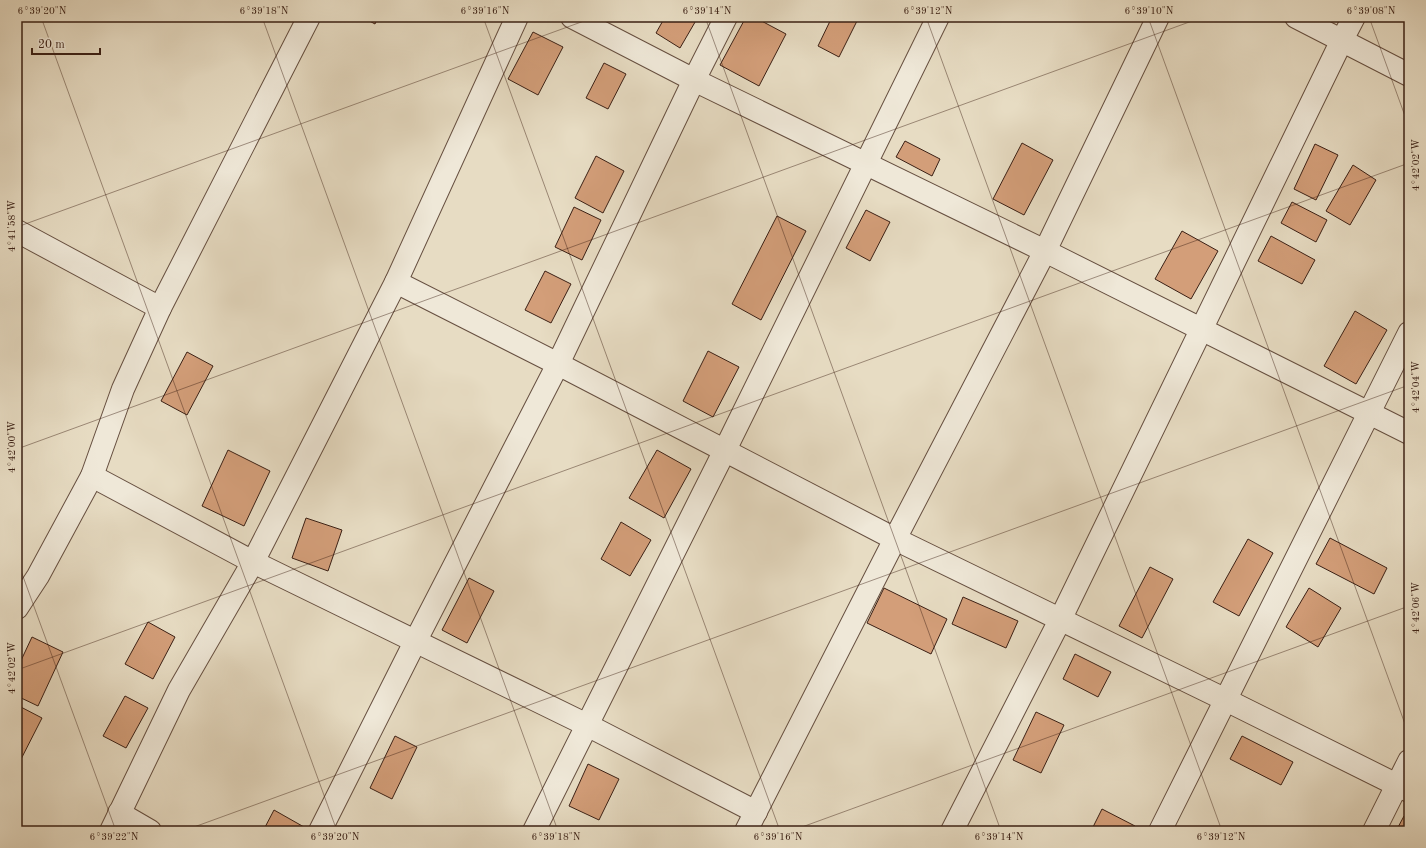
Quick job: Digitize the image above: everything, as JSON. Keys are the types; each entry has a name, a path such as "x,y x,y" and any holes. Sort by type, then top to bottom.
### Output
{"street":[{"path":"17,608 38,576 92,476 123,389 160,308 309,17"},
{"path":"150,831 115,822 179,690 253,562 396,282 517,17"},
{"path":"572,17 694,80 1409,433"},
{"path":"320,831 558,364 694,80 726,17"},
{"path":"534,831 725,450 938,17"},
{"path":"92,476 253,562 587,725 751,822 895,538 1045,252 1158,17"},
{"path":"1296,17 1409,75"},
{"path":"952,831 1060,620 1354,17"},
{"path":"17,231 160,308"},
{"path":"396,282 895,538 1403,788"},
{"path":"1160,831 1370,414 1409,333"},
{"path":"1374,831 1403,788 1409,761"}],"building":[{"path":"362,17 378,17 375,24"},
{"path":"665,17 698,17 680,48 656,33"},
{"path":"746,17 754,17 786,34 759,86 720,65"},
{"path":"832,17 859,17 839,57 818,46"},
{"path":"533,32 563,47 538,95 508,79"},
{"path":"604,63 626,74 608,109 586,98"},
{"path":"905,141 940,159 932,176 896,157"},
{"path":"1022,143 1053,160 1024,215 993,199"},
{"path":"1315,144 1338,155 1316,200 1294,189"},
{"path":"596,156 624,171 603,213 575,198"},
{"path":"1353,165 1376,180 1350,225 1326,211"},
{"path":"1292,202 1327,220 1316,242 1281,223"},
{"path":"574,207 601,220 582,260 555,247"},
{"path":"866,210 890,222 870,261 846,248"},
{"path":"777,216 806,231 761,320 732,304"},
{"path":"1182,231 1218,251 1191,299 1155,279"},
{"path":"1271,236 1315,260 1302,284 1258,261"},
{"path":"545,271 571,284 551,323 525,310"},
{"path":"1355,311 1387,330 1356,384 1324,366"},
{"path":"708,351 739,367 713,417 683,401"},
{"path":"187,352 213,366 187,415 161,401"},
{"path":"228,450 270,471 244,526 202,506"},
{"path":"657,450 691,469 664,518 629,498"},
{"path":"306,518 342,530 328,571 292,558"},
{"path":"621,522 651,540 630,576 601,559"},
{"path":"1330,538 1387,568 1374,594 1316,564"},
{"path":"1248,539 1273,553 1239,616 1213,602"},
{"path":"1150,567 1173,579 1142,638 1119,626"},
{"path":"469,578 494,591 467,643 442,630"},
{"path":"884,588 947,619 931,654 867,623"},
{"path":"1309,588 1341,608 1318,647 1286,627"},
{"path":"963,597 1018,621 1006,648 952,624"},
{"path":"148,622 175,637 153,679 125,664"},
{"path":"32,637 63,652 38,706 17,696 17,669"},
{"path":"1075,654 1111,672 1098,697 1063,679"},
{"path":"125,696 148,708 126,748 103,736"},
{"path":"17,705 42,718 17,767"},
{"path":"1036,712 1064,725 1041,773 1013,760"},
{"path":"395,736 417,747 392,799 370,788"},
{"path":"1242,736 1293,762 1281,785 1230,759"},
{"path":"588,764 619,779 599,820 569,806"},
{"path":"1102,809 1135,826 1133,831 1091,831"},
{"path":"274,810 304,827 302,831 263,831"},
{"path":"1404,816 1409,819 1409,831 1396,831"}]}
